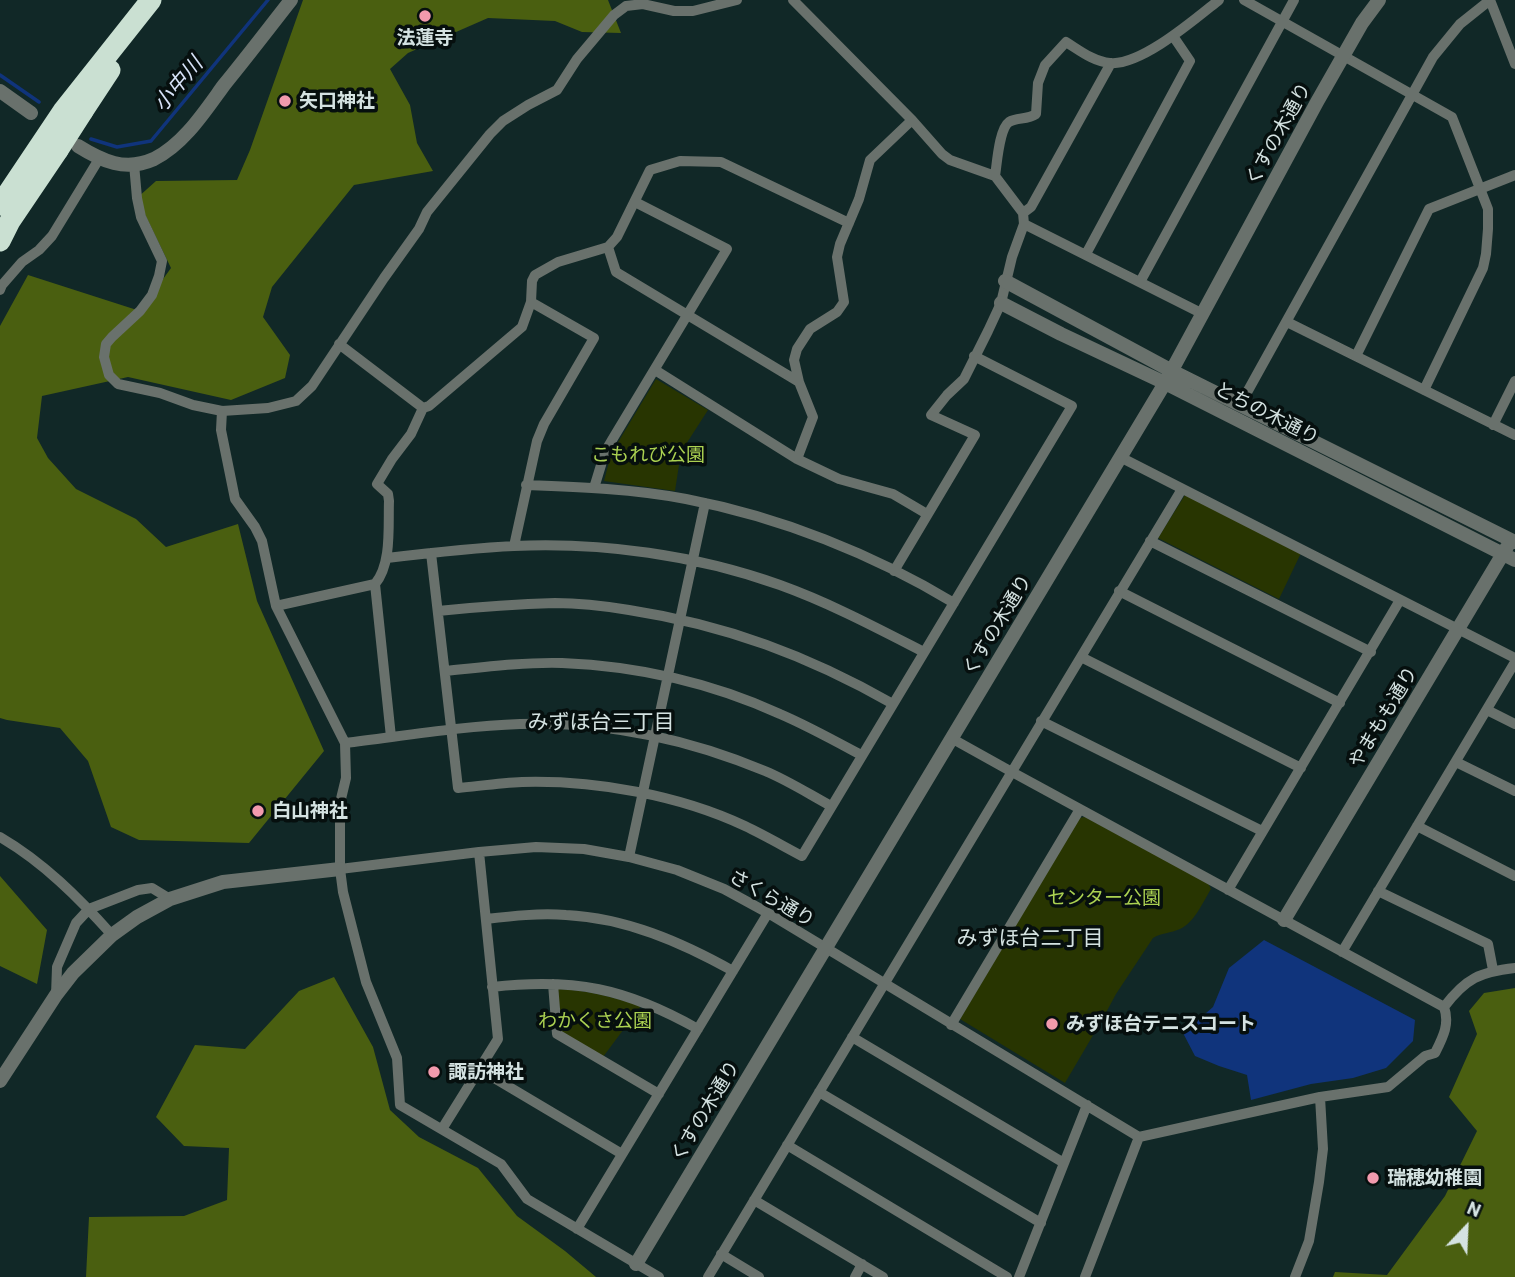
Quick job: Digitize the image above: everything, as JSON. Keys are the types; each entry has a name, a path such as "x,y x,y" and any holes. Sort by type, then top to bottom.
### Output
{"highway":[{"path":"0,182 89,60 138,0"},
{"path":"0,241 10,221 68,148 83,111 152,0"},
{"path":"0,205 63,111 152,0"},
{"path":"0,194 56,106"}],"street":[{"path":"68,148 123,165 152,159 170,149 185,134 291,0"},
{"path":"134,164 141,217 162,261 152,295 140,311 106,344 104,357 109,375 118,384 222,411 268,408 296,401 312,386 419,229 427,212 490,134 503,121 557,90 577,59 614,15 626,6 643,4 674,12 737,0"},
{"path":"793,0 942,154 950,160 995,176 1024,219 1203,314"},
{"path":"995,176 1006,125 1011,120 1029,118 1036,114 1038,83 1045,65 1066,42 1098,60 1111,63 1128,62 1173,36 1219,0"},
{"path":"1244,0 1452,117 1488,209 1486,254 1483,268 1424,390"},
{"path":"1140,282 1294,0"},
{"name":"くすの木通り","path":"636,1264 1168,377 1343,56 1379,0"},
{"path":"1240,405 1433,57 1460,24 1490,0 1515,64"},
{"path":"1086,254 1189,61 1173,36"},
{"path":"894,571 975,435 931,415 964,379 1001,303 1024,219 1111,63"},
{"path":"0,91 31,113"},
{"path":"797,459 813,417 799,382 794,360 797,349 810,329 837,312 844,302 837,257 859,200 870,160 912,120"},
{"path":"0,290 22,262 52,236 99,159"},
{"path":"276,606 376,584 382,577 387,558 388,494 377,484 392,458 411,434 423,408 522,327 531,302 535,275 558,262 608,247 617,237 650,170 680,161 721,162 849,223"},
{"path":"1356,356 1429,209 1515,175"},
{"path":"594,488 606,452 727,249 635,202"},
{"path":"608,247 616,272 799,382"},
{"name":"とちの木通り","path":"1005,281 1168,377 1509,557"},
{"path":"514,546 537,441 544,424 594,338 531,302"},
{"name":"とちの木通り","path":"1001,303 1061,334 1240,405 1514,539"},
{"path":"1287,321 1515,435"},
{"path":"339,344 423,408"},
{"path":"431,553 458,788 523,782 589,785 643,793 694,806 744,825 802,856 1072,406 974,356"},
{"path":"655,370 797,459 839,479 893,494 927,514"},
{"path":"1493,425 1515,380"},
{"path":"222,411 220,429 236,499 262,541 276,606 345,743 346,778 340,803 340,869 343,892 366,982 397,1058 400,1105 501,1164 527,1199 659,1277"},
{"path":"1120,457 1515,660 1342,952"},
{"path":"526,485 640,492 746,513 817,536 922,584 954,603"},
{"path":"708,1277 1182,489"},
{"path":"629,858 705,503"},
{"name":"やまもも通り","path":"1284,920 1458,629 1509,557 1514,539"},
{"path":"1150,541 1371,652"},
{"path":"387,558 514,546 562,546 610,549 693,561 782,586 862,620 924,652"},
{"path":"376,584 391,737"},
{"path":"1119,591 1340,703"},
{"path":"1228,890 1400,600"},
{"path":"438,611 556,603 602,606 681,618 772,646 853,681 893,704"},
{"path":"1081,657 1301,768"},
{"path":"445,671 561,663 635,670 710,688 779,713 862,755"},
{"path":"1487,710 1515,724"},
{"path":"1041,721 1262,831"},
{"path":"345,743 519,724 577,724 655,735 701,747 767,772 831,806"},
{"path":"951,738 1444,1007 1447,1015 1446,1028 1435,1052 1425,1056 1388,1087 1320,1097 1139,1137 1085,1277"},
{"path":"1456,762 1515,791"},
{"path":"951,1024 1080,809"},
{"path":"1417,826 1515,876"},
{"path":"0,837 23,851 89,909 112,935"},
{"name":"さくら通り","path":"340,869 536,847 584,849 677,870 724,889 768,914 1139,1137"},
{"path":"442,1129 498,1039 479,852"},
{"path":"0,1082 73,973 112,935 137,917 170,899 223,882 340,869"},
{"path":"56,995 57,967 76,923 89,909 138,890 152,888 170,899"},
{"path":"1378,891 1488,944 1493,970"},
{"path":"577,1229 768,914"},
{"path":"486,919 567,915 633,926 698,951 733,971"},
{"path":"1444,1007 1455,992 1475,977 1493,970 1515,968"},
{"path":"492,987 527,983 583,985 652,1005 698,1029"},
{"path":"553,984 557,1034 659,1094"},
{"path":"852,1037 1064,1163"},
{"path":"479,1069 622,1154"},
{"path":"819,1092 1041,1223"},
{"path":"1295,1277 1309,1241 1319,1182 1323,1149 1320,1097"},
{"path":"1019,1277 1087,1105"},
{"path":"787,1144 1007,1277"},
{"path":"754,1199 883,1277"},
{"path":"722,1254 759,1277"},
{"path":"855,1277 862,1264"}],"green space":[{"path":"303,0 608,0 621,33 582,32 555,21 488,18 408,53 390,69 410,105 417,143 433,171 354,185 272,287 263,317 290,355 285,378 231,400 128,377 42,396 37,438 48,458 76,489 136,519 166,547 238,524 257,601 324,751 249,843 139,840 111,827 88,761 60,728 0,718 0,326 28,275 140,311 171,268 137,198 156,181 237,180"},
{"name":"こもれび公園","path":"656,379 708,410 681,452 675,491 604,481 611,454"},
{"path":"1185,495 1301,553 1279,599 1158,538"},
{"name":"センター公園","path":"1085,817 1208,883 1211,889 1190,922 1177,930 1153,938 1116,994 1065,1083 960,1019 1079,818"},
{"path":"0,876 47,930 37,984 0,966"},
{"path":"334,977 373,1047 390,1110 419,1137 478,1168 517,1216 596,1277 86,1277 89,1217 184,1216 227,1200 229,1148 184,1146 156,1117 195,1045 245,1049 299,991"},
{"path":"1515,988 1515,1277 1333,1277 1335,1272 1387,1275 1445,1196 1477,1131 1449,1097 1477,1034 1469,1011 1484,993"},
{"name":"わかくさ公園","path":"558,989 600,994 641,1006 603,1057 561,1032"}],"water":[{"path":"1264,940 1415,1020 1413,1041 1386,1068 1353,1078 1311,1084 1251,1100 1247,1075 1195,1056 1183,1033 1213,1007 1229,968"}],"waterway":[{"name":"小中川","path":"91,139 117,147 151,141 268,0"},
{"name":"小中川","path":"0,75 39,102"}],"place":[{"name":"法蓮寺","path":"425,16"},
{"name":"矢口神社","path":"285,101"},
{"name":"白山神社","path":"258,811"},
{"name":"みずほ台テニスコート","path":"1052,1024"},
{"name":"諏訪神社","path":"434,1072"},
{"name":"瑞穂幼稚園","path":"1373,1178"}],"district":[{"name":"みずほ台三丁目","path":"601,722"},
{"name":"みずほ台二丁目","path":"1030,938"}]}
